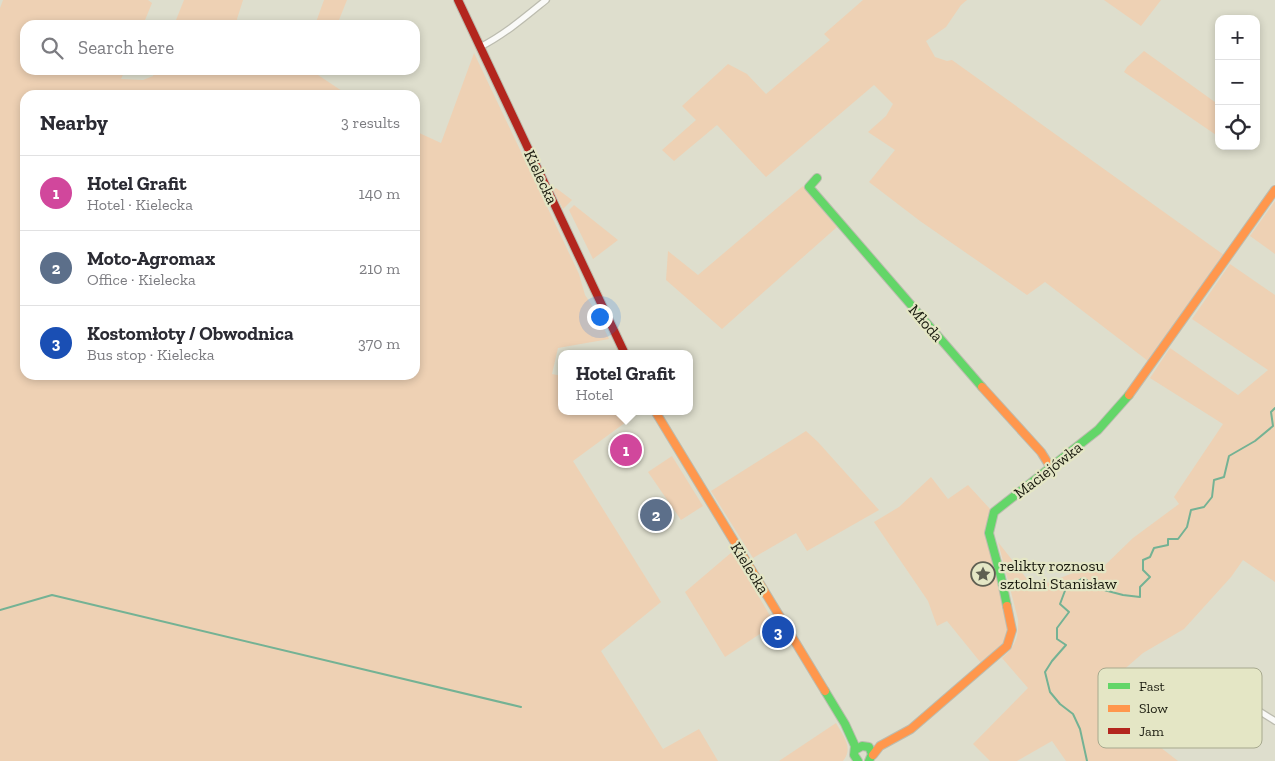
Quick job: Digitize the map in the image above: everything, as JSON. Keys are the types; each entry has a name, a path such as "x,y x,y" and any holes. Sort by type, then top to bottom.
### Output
{"street":[{"name":"Kielecka","path":"458,0 622,350"},
{"path":"480,47 520,21 546,0"},
{"name":"Młoda","path":"817,178 808,187 981,387 1041,452 1051,468"},
{"name":"Maciejówka","path":"872,759 880,746 911,729 1007,646 1012,630 1002,577 989,533 994,512 1098,430 1127,398 1275,190"},
{"name":"Kielecka","path":"657,415 845,724 858,752 871,749 872,759"},
{"path":"1262,713 1275,721"},
{"name":"Maciejówka","path":"858,752 886,742"}],"shaded area":[{"path":"3,0 148,0 152,3 145,20 20,20 20,75 123,75 121,79 143,80 153,75 318,75 340,90 20,90 20,380 420,380 420,133 441,143 474,53 579,274 585,295 595,310 609,339 558,348 552,374 558,375 558,415 636,415 573,461 661,602 601,651 663,749 699,729 718,761 0,761 0,8"},
{"path":"184,0 243,0 237,20 176,20"},
{"path":"324,0 347,0 339,20 317,20"},
{"path":"863,0 967,0 961,5 946,27 926,41 935,57 947,61 952,60 1224,255 1148,361 1045,282 1027,295 920,221 869,182 895,150 868,132 886,116 893,104 874,85 766,177 717,125 674,161 662,150 696,120 682,106 728,64 747,74 766,94 830,40 824,34"},
{"path":"1104,0 1161,0 1141,26"},
{"path":"1144,51 1215,102 1215,134 1124,72"},
{"path":"803,186 837,227 722,329 666,280 668,251 698,275"},
{"path":"556,188 572,200 563,209 553,190"},
{"path":"1275,201 1275,254 1250,236"},
{"path":"574,205 618,240 593,259 569,210"},
{"path":"1230,264 1275,295 1275,582 1243,560 1231,577 1184,629 1143,653 1126,668 1098,668 1098,748 1161,748 1178,761 1066,761 1052,741 1017,761 990,761 973,744 1028,688 1002,658 1016,641 1018,619 998,542 1034,588 1073,573 1103,567 1133,538 1179,504 1174,497 1223,424 1150,378 1170,348 1238,395 1268,370 1192,319"},
{"path":"806,431 879,510 807,551 796,533 753,558 711,491"},
{"path":"672,456 703,506 681,520 648,472"},
{"path":"931,477 948,499 968,485 991,510 985,533 1004,604 1008,630 1003,643 981,663 947,621 937,626 928,601 874,522 899,507"},
{"path":"732,552 775,624 725,657 685,592"},
{"path":"836,723 844,737 848,751 843,761 779,761"}],"waterway":[{"path":"1087,761 1080,729 1073,714 1060,704 1050,692 1045,672 1066,645 1057,639 1057,628 1069,612 1060,604 1066,588 1083,578 1104,590 1140,597 1140,587 1150,577 1143,570 1143,560 1150,557 1154,548 1168,545 1168,539 1178,539 1187,527 1191,510 1204,507 1212,497 1214,480 1224,477 1229,456 1255,441 1273,426 1271,412 1275,408"},
{"path":"0,610 52,595 521,707"}],"traffic: fast":[{"path":"817,178 809,187 982,387"},
{"path":"1007,606 989,533 994,512 1098,430 1129,395"},
{"path":"825,691 845,724 855,746 854,755 858,761"},
{"path":"855,750 862,746 869,747 872,754 869,761"}],"traffic: slow":[{"path":"1129,395 1275,190"},
{"path":"982,387 1041,452 1051,468"},
{"path":"657,415 825,691"},
{"path":"873,755 880,746 911,729 1007,646 1012,630 1007,606"}],"traffic: jam":[{"path":"458,0 623,350"}],"place":[{"name":"Hotel Grafit","path":"626,450"},
{"name":"Moto-Agromax","path":"656,515"},
{"name":"relikty roznosu sztolni Stanisław","path":"983,574"},
{"name":"Kostomłoty / Obwodnica","path":"778,632"}]}
